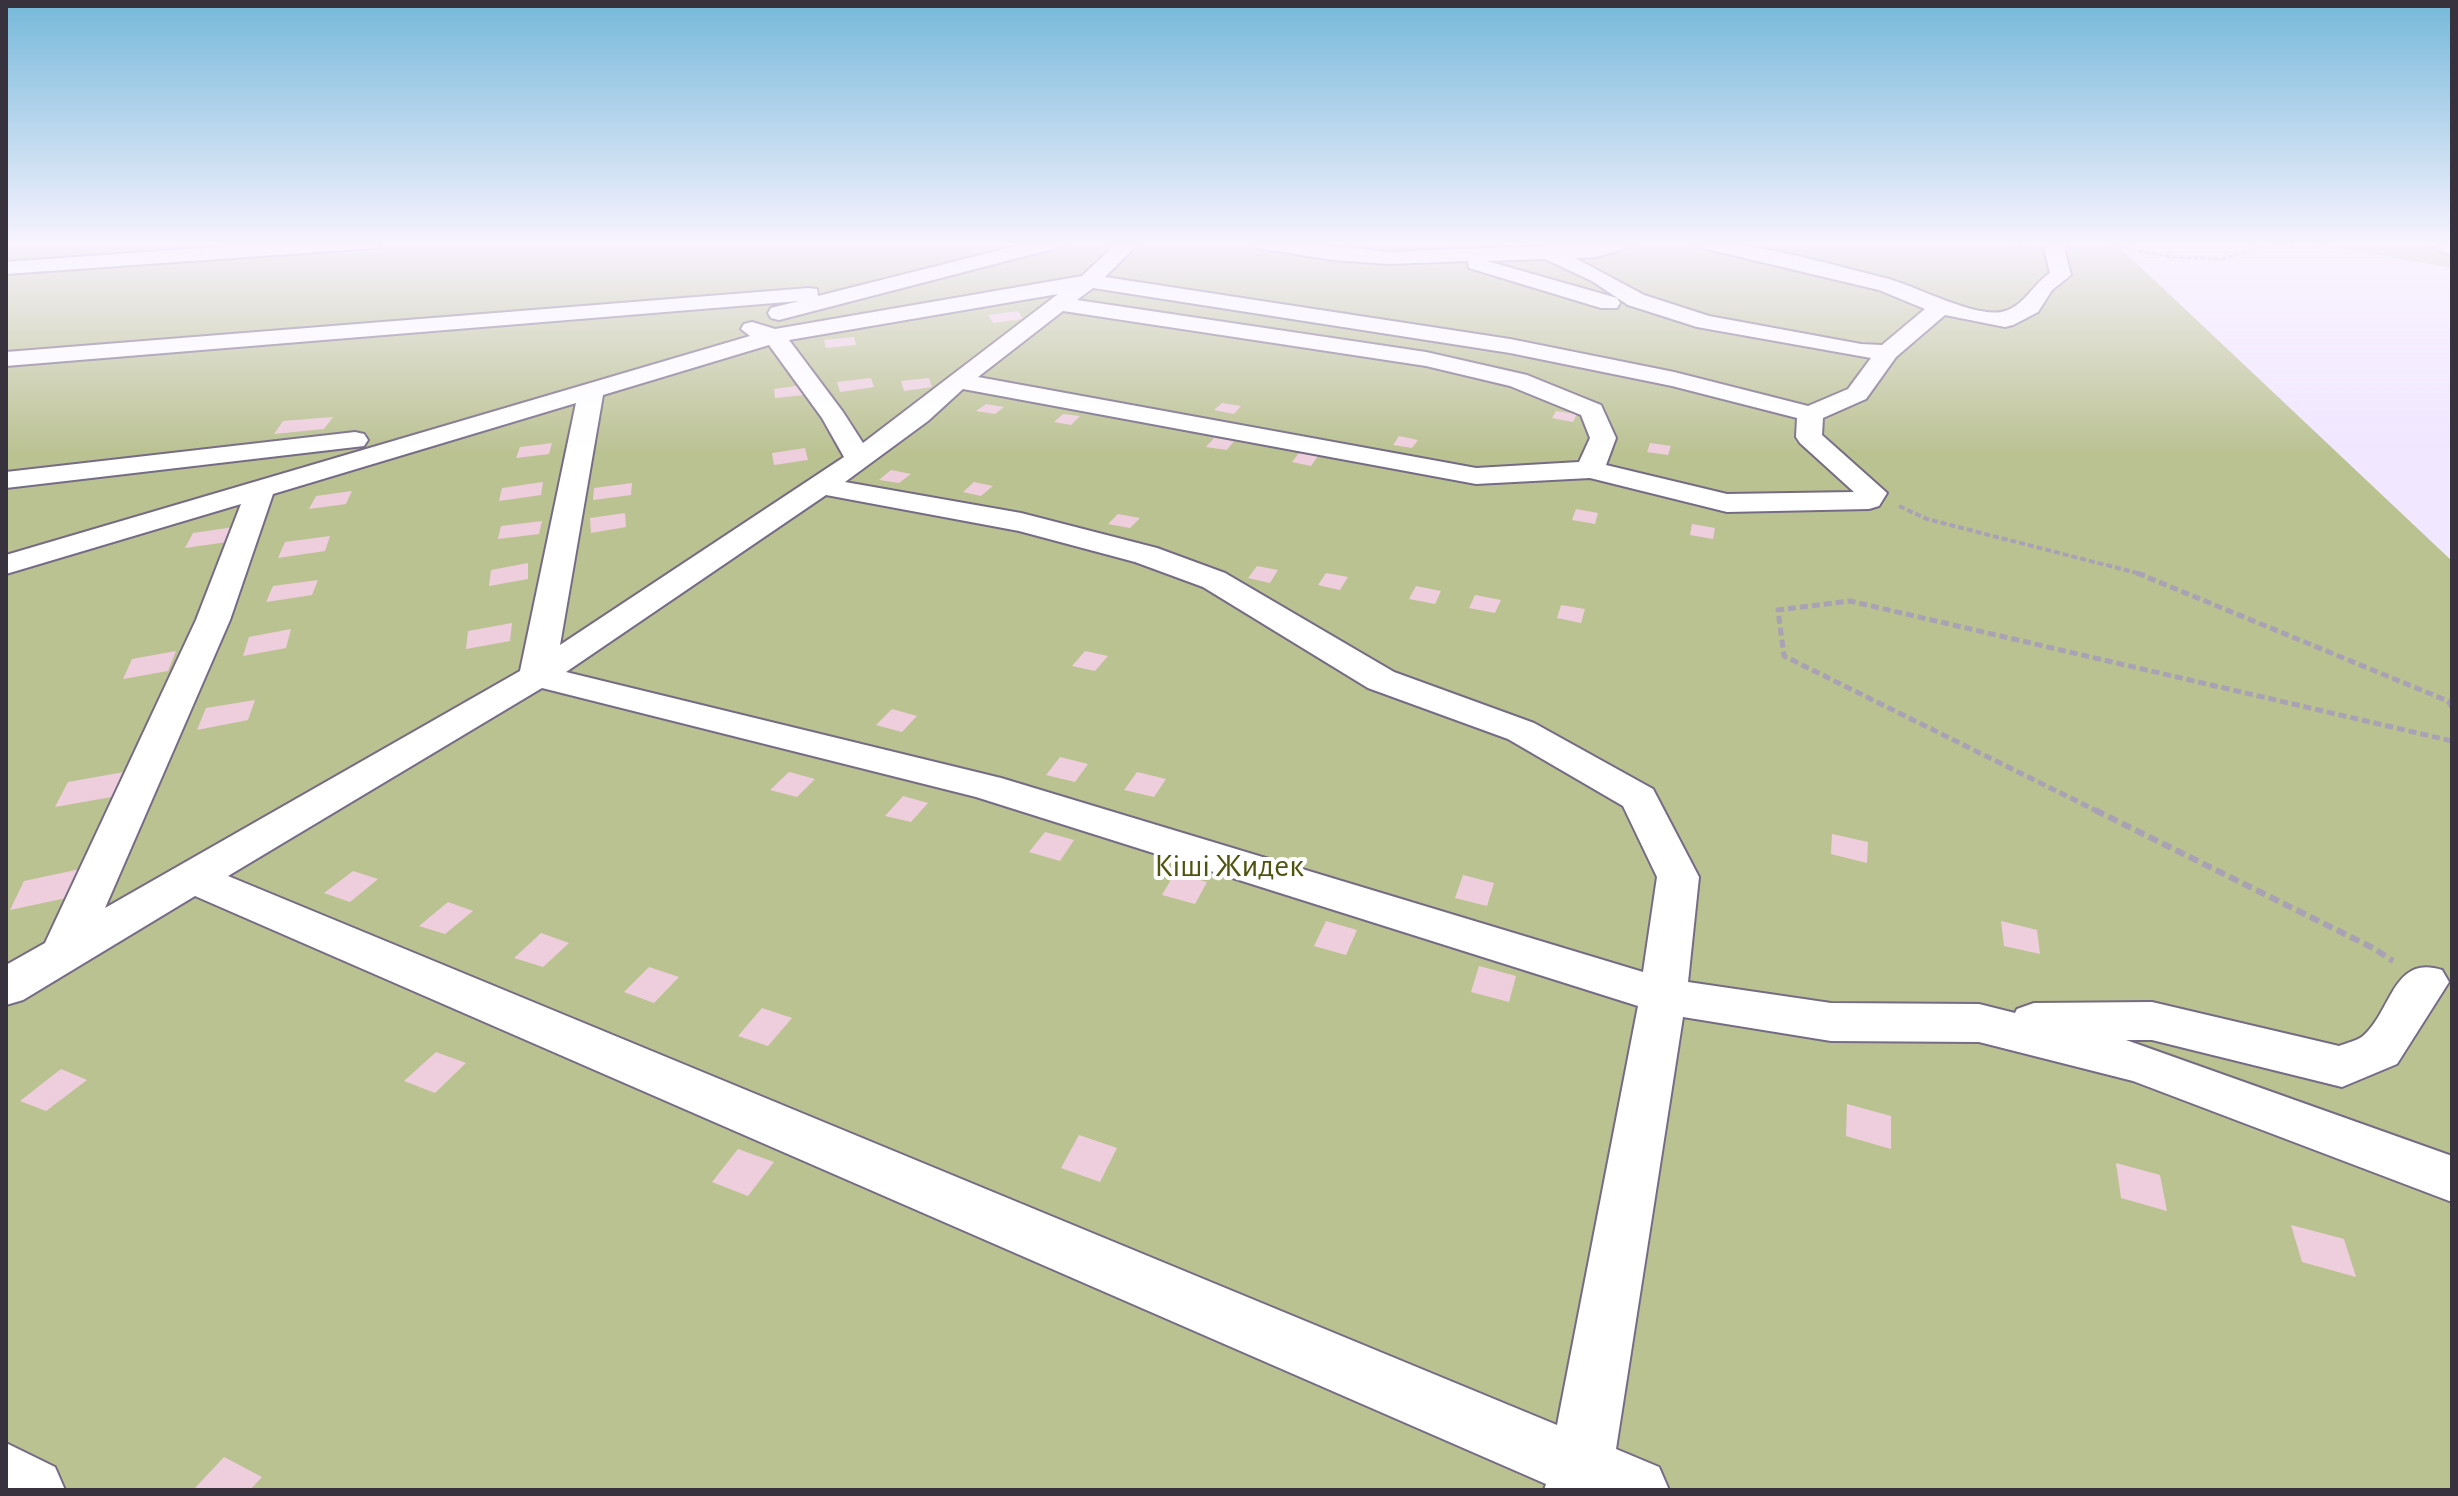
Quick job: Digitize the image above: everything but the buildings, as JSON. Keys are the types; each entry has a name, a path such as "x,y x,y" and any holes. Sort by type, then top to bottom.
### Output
{"street":[{"path":"6,359 590,312"},
{"path":"6,545 782,312"},
{"path":"6,565 774,336 920,312"},
{"path":"6,987 537,676 821,486 919,416 958,381 1047,312"},
{"path":"1109,312 1426,359 1518,380 1592,410 1603,438 1590,470"},
{"path":"1289,312 1510,346 1674,379 1810,414 1857,394 1888,352 1935,312"},
{"path":"1639,312 1861,351 1888,352"},
{"path":"1673,312 1705,322"},
{"path":"1961,312 2005,320 2021,312"},
{"path":"738,324 774,336 834,417 858,458"},
{"path":"958,381 1476,476 1590,470 1727,503 1869,500 1873,493 1809,437 1810,414"},
{"path":"537,676 591,390"},
{"path":"6,480 107,471 355,440"},
{"path":"821,486 1021,522 1146,555 1214,580 1381,680 1521,731 1639,798 1678,877 1663,996 1579,1479"},
{"path":"64,951 213,620 260,491"},
{"path":"537,676 987,787 1663,996 1831,1022 2152,1021 2342,1067 2380,1050 2426,982"},
{"path":"194,879 1579,1479 1636,1490"},
{"path":"1979,1023 2140,1063 2452,1179"},
{"path":"6,1475 32,1490"}],"path":[{"path":"1873,493 1927,519 2151,577 2448,701 2452,707"},
{"path":"2426,982 2373,948 1784,656 1778,610 1850,601 2452,741"}],"green space":[{"name":"Кіші Жидек","path":"6,312 2188,312 2452,561 2452,1490 6,1490"}]}
